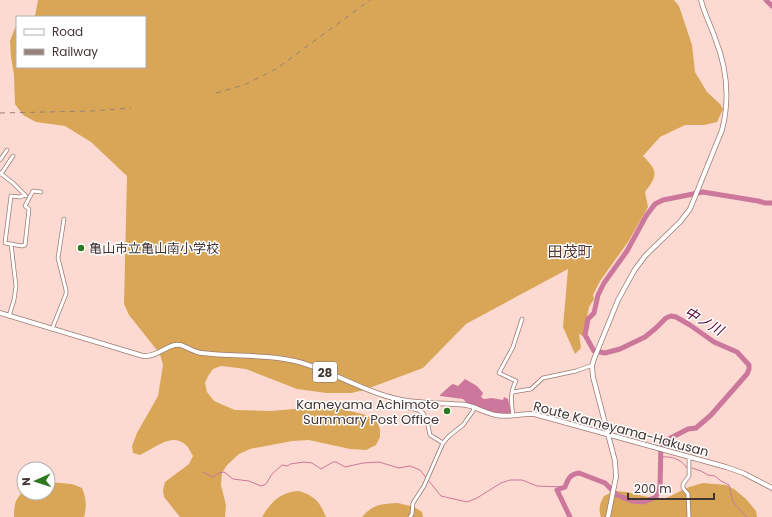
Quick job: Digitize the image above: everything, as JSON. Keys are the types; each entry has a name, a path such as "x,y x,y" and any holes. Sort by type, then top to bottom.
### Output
{"main road":[{"path":"608,517 615,484 615,461 594,382 592,366 618,300 634,271 646,256 680,222 690,209 722,130 727,101 726,81 722,58 701,0"},
{"name":"Route Kameyama-Hakusan","path":"0,313 52,330 143,356 157,354 170,346 178,345 200,353 248,355 298,362 315,367 366,390 402,400 474,407 497,415 507,416 534,414 652,446 739,472 772,488"}],"street":[{"path":"0,160 7,150"},
{"path":"13,156 1,173 29,199"},
{"path":"25,195 20,197 11,196 5,243 22,246 25,245 29,209 25,206 33,191 41,192"},
{"path":"52,330 66,294 58,258 64,220"},
{"path":"9,316 14,300 16,286 11,244"},
{"path":"513,415 511,397 513,392 512,388 516,381 499,373 513,347 522,319"},
{"path":"513,392 531,389 543,378 592,366"},
{"path":"391,397 400,406 418,410 423,413 427,421 430,435 443,443"},
{"path":"410,517 412,514 413,503 436,463 443,443 449,436 464,425 474,407"},
{"path":"689,457 689,476 683,484 683,488 688,494 689,517"}],"shaded area":[{"path":"38,0 674,0 679,6 692,45 695,72 707,92 720,104 723,109 717,122 704,125 685,125 660,137 643,156 654,170 654,177 645,192 648,207 628,242 600,281 593,295 594,299 589,307 583,336 579,334 581,348 575,354 563,327 568,269 466,324 423,368 364,390 351,393 327,393 297,389 246,369 221,366 213,369 205,383 207,392 214,401 235,410 271,411 306,408 342,409 366,415 377,422 380,429 380,437 376,445 366,450 350,449 309,440 292,441 250,449 239,454 227,465 222,473 221,485 226,505 225,517 180,517 164,497 163,490 165,482 189,464 193,456 186,445 181,441 175,440 163,442 140,455 133,453 132,446 137,433 158,396 163,365 160,354 129,315 124,304 127,176 91,142 65,126 36,122 23,115 15,104 14,75 11,57 10,41 16,27 16,68 146,68 146,16 35,16"},
{"path":"465,379 477,386 483,393 481,397 484,399 492,398 503,400 504,397 508,399 511,412 510,414 496,414 467,403 463,399 440,396 451,385 453,384 458,386"},
{"path":"56,483 72,484 82,488 86,502 86,510 84,517 14,517 16,502 56,501"},
{"path":"703,483 726,485 734,489 746,499 756,511 757,517 601,517 600,514 604,496 614,491 627,492 656,499 664,499 689,487"},
{"path":"299,491 316,500 326,517 262,517 273,502 281,496 286,493"},
{"path":"398,503 414,507 422,512 423,517 362,517 374,507"}],"waterway":[{"name":"中ノ川","path":"766,0 772,6"},
{"name":"中ノ川","path":"570,517 557,490 565,487 573,474 579,473 605,483 617,495 632,501 644,502 656,497 660,486 661,443 688,429 696,428 711,415 747,374 749,369 749,365 737,352 714,342 690,325 676,317 671,316 666,318 645,337 620,349 605,353 594,351 585,335 588,319 594,313 598,295 604,283 627,251 646,216 655,204 663,200 703,192 772,203"},
{"path":"661,457 676,459 682,462 687,468"},
{"path":"203,472 213,477 224,472 233,479 249,481 261,486 266,484 272,474 282,465 288,466 290,464 304,462 312,463 321,469 333,462 345,467 363,463 379,462 399,468 410,466 420,470 441,496 467,502 477,498 501,483 510,480 522,480 537,486 565,487"},
{"path":"692,468 708,475 715,476 729,485 733,502 747,517"}],"railway":[{"path":"216,93 244,85 276,69 370,0"},
{"path":"0,113 91,111 131,108"}],"place":[{"name":"亀山市立亀山南小学校","path":"81,248"},
{"name":"Kameyama Achimoto Summary Post Office","path":"447,411"}],"district":[{"name":"田茂町","path":"570,251"}]}
